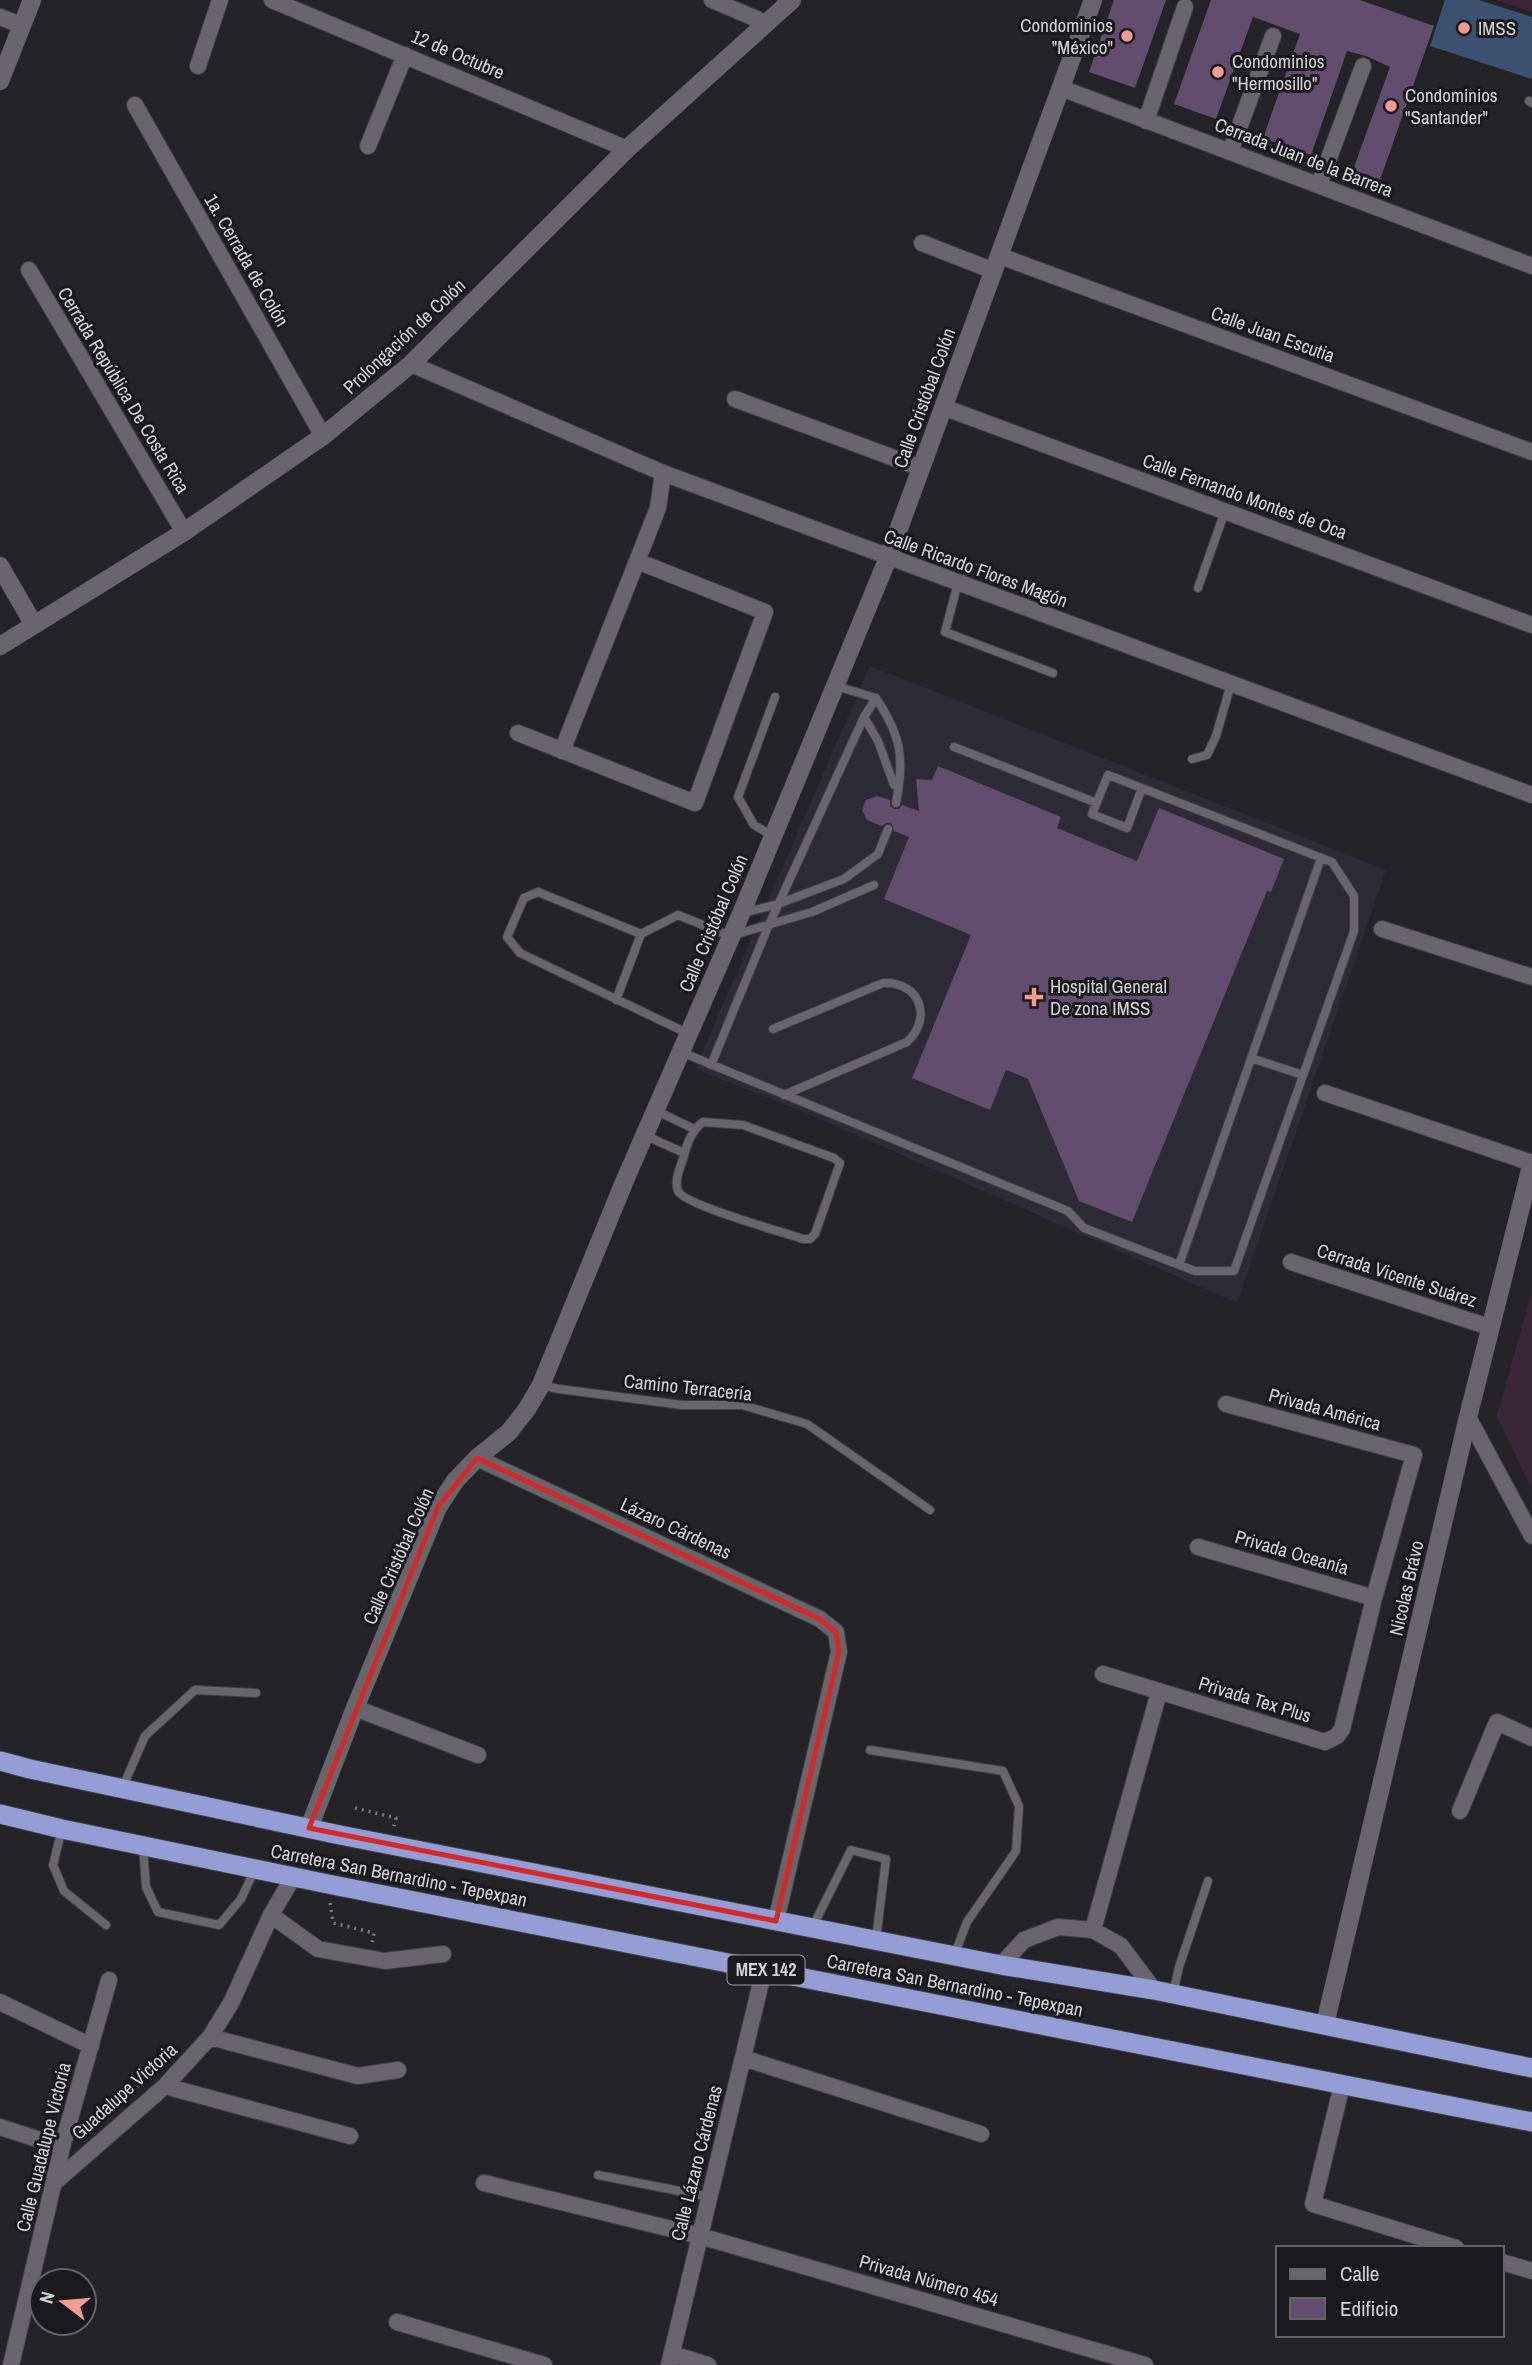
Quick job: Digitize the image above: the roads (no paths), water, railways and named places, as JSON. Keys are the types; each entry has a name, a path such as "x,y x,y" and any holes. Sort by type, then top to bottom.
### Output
{"highway":[{"name":"Carretera San Bernardino - Tepexpan","path":"0,1761 309,1828 954,1956 1163,1992 1532,2068"},
{"name":"Carretera San Bernardino - Tepexpan","path":"0,1814 293,1877 1532,2122"}],"street":[{"path":"0,81 32,0"},
{"path":"198,66 220,0"},
{"name":"12 de Octubre","path":"272,0 627,149"},
{"path":"712,0 766,23"},
{"name":"Prolongación de Colón","path":"0,646 184,532 323,436 411,364 627,149 792,0"},
{"name":"Calle Cristóbal Colón","path":"309,1828 438,1507 455,1481 477,1458 509,1432 541,1385 644,1135 741,914 888,558 1093,0"},
{"path":"1146,121 1185,7"},
{"path":"0,17 21,25"},
{"path":"1230,152 1273,36"},
{"path":"368,146 405,55"},
{"path":"1319,185 1363,66"},
{"name":"Cerrada Juan de la Barrera","path":"1060,88 1532,265"},
{"name":"1a. Cerrada de Colón","path":"135,105 323,436"},
{"name":"Calle Juan Escutia","path":"922,243 997,264 1532,452"},
{"name":"Cerrada República De Costa Rica","path":"29,270 184,532"},
{"name":"Calle Ricardo Flores Magón","path":"411,364 663,473 1532,795"},
{"path":"735,399 921,468"},
{"name":"Calle Fernando Montes de Oca","path":"943,407 1532,625"},
{"path":"562,751 659,508 663,473"},
{"path":"518,733 695,803 765,612 637,561"},
{"path":"0,566 34,625"},
{"path":"1382,929 1532,977"},
{"path":"1325,1093 1532,1163"},
{"name":"Nicolas Brávo","path":"1325,2024 1489,1328 1532,1163"},
{"name":"Cerrada Vicente Suárez","path":"1291,1262 1489,1328"},
{"name":"Privada América","path":"1226,1404 1414,1455"},
{"path":"1468,1417 1532,1536"},
{"name":"Privada Tex Plus","path":"1159,1692 1325,1742 1342,1729 1374,1598 1414,1455"},
{"name":"Lázaro Cárdenas","path":"477,1458 820,1619 836,1632 839,1653 776,1921"},
{"name":"Privada Oceanía","path":"1198,1546 1374,1598"},
{"path":"1093,1930 1159,1692 1103,1674"},
{"path":"355,1708 478,1755"},
{"path":"1460,1811 1497,1722 1532,1738"},
{"name":"Guadalupe Victoria","path":"55,2182 165,2085 210,2037 231,2003 271,1915 293,1877"},
{"path":"271,1915 318,1950 385,1961 443,1954"},
{"path":"1001,1965 1024,1940 1058,1927 1093,1930 1121,1946 1163,1992"},
{"name":"Calle Lázaro Cárdenas","path":"670,2360 764,1970"},
{"name":"Calle Guadalupe Victoria","path":"11,2365 62,2147 109,1980"},
{"path":"0,2002 91,2046"},
{"path":"210,2037 358,2076 398,2070"},
{"path":"743,2058 981,2134"},
{"path":"165,2085 350,2136"},
{"path":"1342,2085 1313,2204 1450,2246"},
{"path":"0,2127 62,2147"},
{"name":"Privada Número 454","path":"484,2183 700,2236 1146,2365"},
{"path":"1504,2263 1532,2271"},
{"path":"397,2322 544,2365"},
{"path":"670,2360 708,2365"}],"lane":[{"path":"1198,588 1225,511"},
{"path":"957,583 945,632 1053,673"},
{"path":"1192,759 1207,755 1216,736 1231,684"},
{"path":"836,686 876,698 891,720 900,748 901,779 896,803"},
{"path":"773,835 754,824 738,797 775,697"},
{"path":"710,1065 768,926 864,717 876,698"},
{"path":"864,717 878,741 894,785"},
{"path":"954,747 1097,803"},
{"path":"681,1052 1068,1211 1084,1228 1195,1271 1234,1272 1354,931 1354,896 1332,862 1321,858 1142,788 1108,775 1092,814 1127,828 1142,788"},
{"path":"741,914 778,904 844,879 878,854 888,829"},
{"path":"1179,1265 1321,858"},
{"path":"616,1000 641,934 678,915 730,936 812,912 874,885"},
{"path":"641,934 538,892 524,898 507,937 520,953 689,1034"},
{"path":"773,1029 883,983 892,982 909,989 921,1012 918,1029 907,1042 784,1095"},
{"path":"1251,1058 1304,1075"},
{"path":"655,1110 694,1129"},
{"path":"703,1122 743,1125 834,1158 840,1163 815,1234 810,1239 803,1239 718,1212 683,1197 677,1190 677,1180 694,1129 703,1122"},
{"path":"644,1135 684,1153"},
{"name":"Camino Terracería","path":"541,1385 682,1405 742,1405 807,1424 930,1510"},
{"path":"122,1789 145,1736 195,1690 256,1693"},
{"path":"870,1750 1003,1771 1019,1806 1016,1851 967,1922 954,1956"},
{"path":"62,1829 53,1865 64,1891 106,1925"},
{"path":"143,1846 146,1886 158,1912 219,1925 240,1899 255,1869"},
{"path":"812,1928 851,1850 886,1859 876,1940"},
{"path":"1163,1992 1179,1967 1208,1881"},
{"path":"598,2175 710,2197"}],"water":[{"path":"1445,0 1479,0 1532,17 1532,79 1430,46"}],"place":[{"name":"IMSS","path":"1464,28"},
{"name":"Condominios \"México\"","path":"1127,36"},
{"name":"Condominios \"Hermosillo\"","path":"1218,72"},
{"name":"Condominios \"Santander\"","path":"1391,106"},
{"name":"Hospital General De zona IMSS","path":"1034,997"}]}
